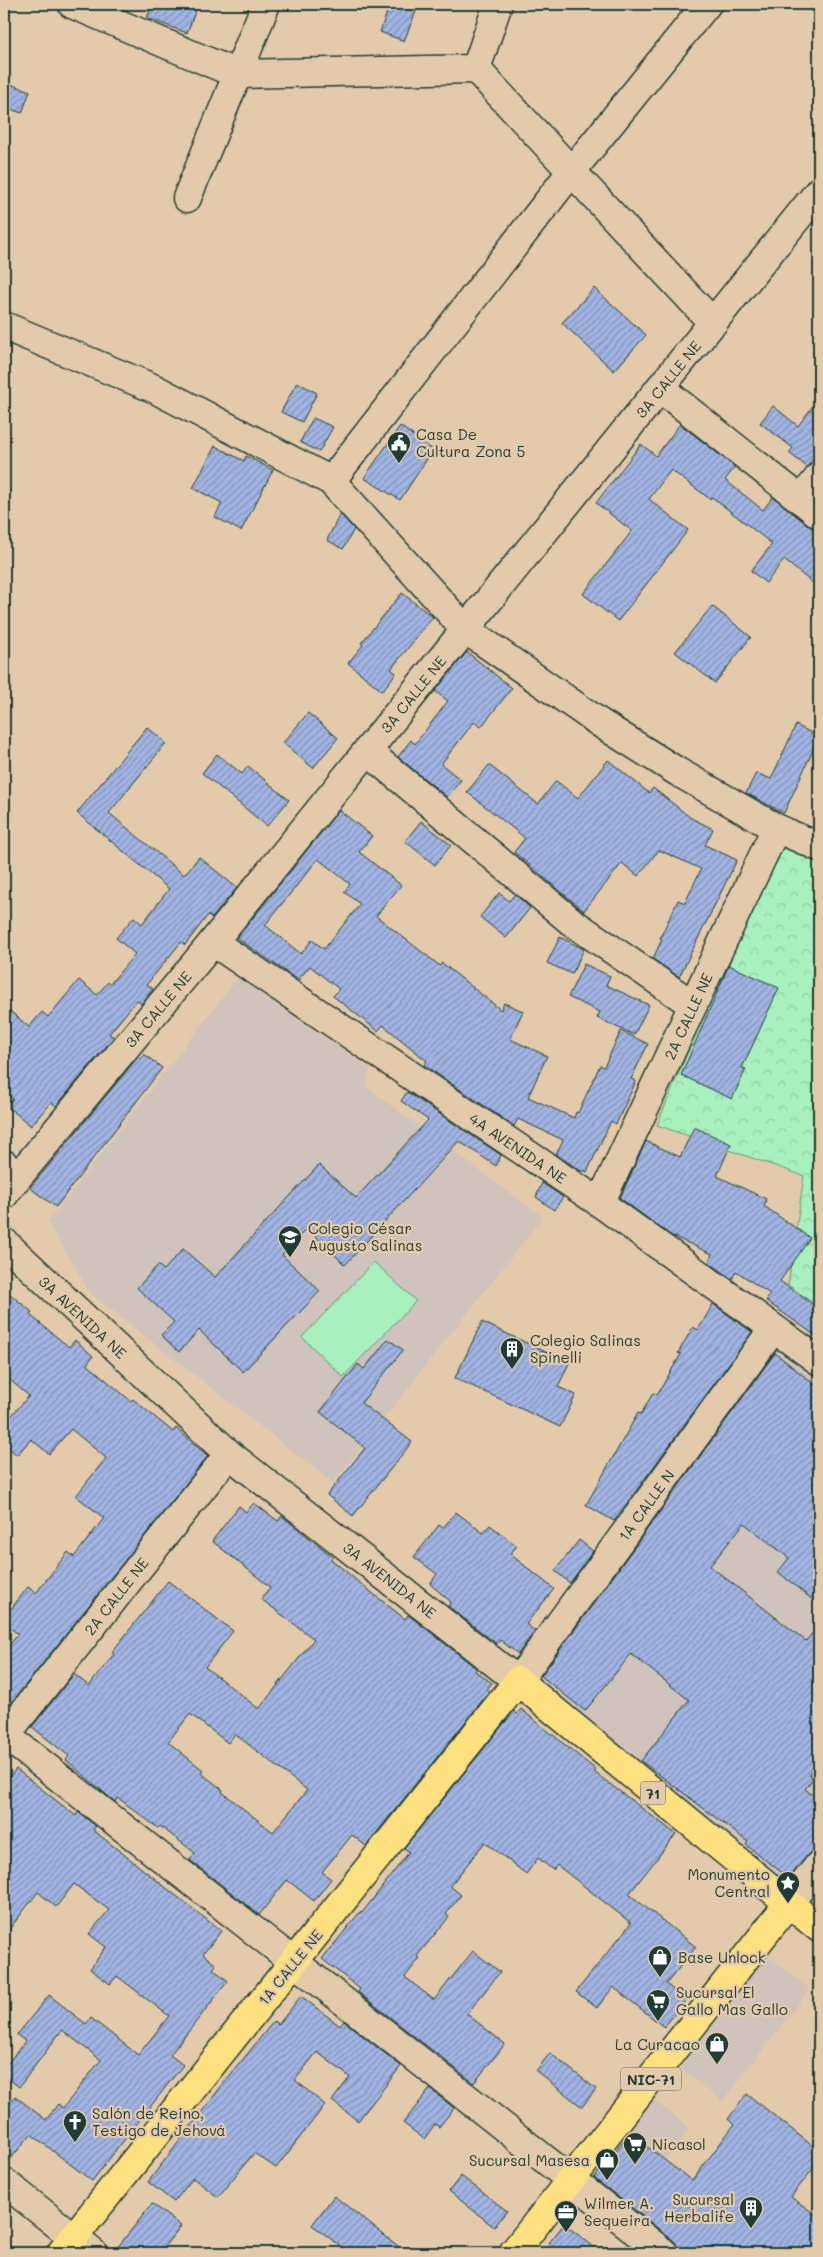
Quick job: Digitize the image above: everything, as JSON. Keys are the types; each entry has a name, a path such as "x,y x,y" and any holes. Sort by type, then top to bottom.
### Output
{"highway":[{"name":"3A AVENIDA NE","path":"518,1681 819,1928"},
{"name":"1A CALLE NE","path":"76,2248 294,1962 518,1681"},
{"name":"NIC-71","path":"513,2253 788,1904"}],"street":[{"path":"72,4 237,74 476,69 713,323"},
{"path":"187,198 266,4"},
{"path":"476,69 498,4"},
{"path":"331,481 571,172 708,4"},
{"name":"3A CALLE NE","path":"7,1181 213,942 819,191"},
{"path":"4,326 155,390 331,481 465,629 600,723 776,828 819,847"},
{"path":"660,388 810,507 819,477"},
{"path":"367,751 572,922 693,1005"},
{"name":"2A CALLE NE","path":"600,1203 776,828"},
{"name":"4A AVENIDA NE","path":"213,942 600,1203 819,1361"},
{"name":"3A AVENIDA NE","path":"4,1242 229,1454 518,1681"},
{"name":"1A CALLE N","path":"518,1681 773,1329"},
{"name":"2A CALLE NE","path":"4,1735 229,1454"},
{"path":"4,1735 664,2253"},
{"path":"788,1904 819,1865"},
{"path":"4,2182 76,2248"}],"shaded area":[{"name":"Colegio César Augusto Salinas","path":"238,978 370,1069 366,1087 543,1217 333,1483 91,1294 48,1222"},
{"path":"774,1332 819,1364 819,1849 785,1894 518,1681"},
{"path":"767,1956 810,1989 723,2101 680,2068"},
{"path":"653,2100 690,2128 666,2160 629,2131"}],"green space":[{"path":"819,835 819,1307 788,1285 804,1176 657,1125 772,851"},
{"path":"374,1262 416,1301 343,1377 302,1337"}],"building":[{"path":"152,4 198,4 187,33 147,18"},
{"path":"390,4 419,4 404,41 380,32"},
{"path":"4,82 30,91 22,113 4,107"},
{"path":"594,288 646,335 614,371 562,323"},
{"path":"297,382 317,393 302,422 281,412"},
{"path":"819,398 819,451 807,467 789,453 793,448 760,423 773,406 798,426"},
{"path":"313,418 333,427 319,452 300,442"},
{"path":"680,424 735,467 725,480 763,510 773,497 819,534 819,588 784,560 766,583 751,571 772,544 712,497 710,499 671,470 649,499 688,530 618,621 583,594 632,531 596,503 641,444 656,456"},
{"name":"Casa De Cultura Zona 5","path":"400,426 433,450 400,500 364,478"},
{"path":"215,446 244,461 246,456 273,470 241,531 215,517 222,503 193,488"},
{"path":"340,514 354,529 343,549 327,540"},
{"path":"402,593 433,617 391,669 396,673 382,691 348,663 363,645 361,643"},
{"path":"712,606 751,637 715,683 675,652"},
{"path":"467,652 512,688 481,727 474,722 441,764 461,780 447,797 398,757 411,740 415,744 448,701 435,691"},
{"path":"308,713 338,738 313,768 283,743"},
{"path":"796,725 819,737 784,813 746,793 756,773 771,779"},
{"path":"147,727 166,743 109,813 184,875 199,857 237,888 212,918 208,915 185,945 181,942 147,984 153,989 141,1004 137,1000 109,1034 114,1037 56,1106 51,1102 31,1126 7,1106 13,1099 4,1092 4,1006 29,1027 42,1012 48,1017 79,980 97,995 108,982 110,984 135,954 116,938 134,917 142,924 169,889 77,813"},
{"path":"217,754 242,774 248,766 289,800 267,826 202,773"},
{"path":"608,760 649,793 653,788 691,818 713,829 705,845 737,860 679,977 653,959 662,939 660,938 678,900 685,903 701,869 659,850 638,876 622,863 584,911 514,852 525,838 467,792 489,765 538,804 556,781 578,798"},
{"path":"339,810 372,836 359,852 401,885 376,916 440,966 442,963 501,1010 504,1003 523,1011 510,1039 547,1056 528,1097 574,1118 600,1065 604,1067 621,1031 648,1044 631,1079 636,1081 616,1124 611,1121 587,1172 581,1171 556,1154 563,1140 518,1119 514,1126 424,1065 427,1061 383,1025 378,1031 333,996 339,989 310,966 298,980 237,938","holes":["318,859 350,884 344,892 360,904 324,949 312,940 301,954 265,925"]},
{"path":"421,821 451,845 435,865 405,841"},
{"path":"499,893 509,901 515,894 530,908 506,938 480,917"},
{"path":"560,937 584,949 572,974 547,963"},
{"path":"584,964 610,976 606,985 649,1005 634,1035 597,1018 600,1012 568,997"},
{"path":"729,965 779,988 742,1068 746,1069 732,1099 681,1075"},
{"path":"144,1054 162,1068 56,1207 30,1188 138,1057 140,1059"},
{"path":"407,1092 501,1155 496,1166 459,1141 345,1265 307,1228 282,1255 320,1291 243,1372 199,1330 179,1352 161,1335 174,1322 137,1288 158,1265 164,1270 183,1249 215,1277 319,1165 356,1198 428,1120 401,1101"},
{"path":"694,1127 731,1144 717,1176 766,1199 764,1206 810,1238 780,1281 819,1309 819,1338 766,1301 770,1294 736,1271 732,1279 709,1262 712,1254 670,1235 620,1198 646,1141 680,1157"},
{"path":"542,1183 563,1197 554,1210 536,1197"},
{"path":"4,1289 32,1312 30,1315 69,1347 75,1340 93,1356 87,1364 131,1401 133,1399 173,1432 176,1428 208,1456 4,1712 4,1652 18,1634 4,1623 4,1618 28,1587 36,1593 68,1552 74,1557 104,1518 76,1496 106,1458 71,1429 49,1454 31,1439 17,1455 4,1444 4,1424 29,1396 4,1375"},
{"path":"713,1304 752,1332 614,1521 586,1505 638,1413 641,1414 653,1393 657,1395 681,1354 678,1353 693,1327 698,1330"},
{"name":"Colegio Salinas Spinelli","path":"482,1322 569,1363 558,1387 576,1395 560,1427 455,1378"},
{"path":"388,1339 403,1350 361,1403 412,1442 353,1516 327,1495 365,1448 320,1412 358,1364 364,1369"},
{"path":"775,1353 819,1388 819,1605 778,1572 789,1558 744,1523 710,1566 806,1641 819,1625 819,1762 809,1774 813,1778 805,1789 819,1800 819,1843 789,1878 746,1845 748,1842 641,1761 689,1700 631,1654 585,1711 541,1676"},
{"path":"254,1503 278,1521 282,1516 333,1557 331,1559 356,1580 405,1619 408,1615 492,1683 487,1689 490,1691 366,1846 352,1835 322,1872 331,1879 314,1901 287,1880 259,1915 190,1860 195,1853 160,1826 158,1828 118,1798 115,1802 66,1760 69,1756 32,1727 74,1674 89,1686 114,1654 112,1652 168,1581 233,1631 205,1667 259,1709 314,1639 261,1599 270,1587 212,1541 239,1506 246,1512","holes":["190,1714 228,1743 235,1734 307,1790 273,1832 222,1792 223,1790 201,1773 203,1770 168,1742"]},
{"path":"456,1512 483,1533 490,1525 517,1546 510,1554 554,1589 526,1624 535,1631 518,1654 500,1640 497,1644 448,1606 451,1602 430,1584 437,1574 414,1557 439,1525 443,1528"},
{"path":"579,1540 593,1551 570,1583 555,1571"},
{"path":"521,1709 596,1770 594,1772 676,1834 629,1894 696,1947 666,1984 686,2000 664,2027 613,1987 597,2008 576,1992 631,1923 557,1865 553,1870 538,1858 526,1874 485,1842 450,1886 461,1895 446,1914 449,1917 417,1956 420,1958 405,1977 434,2000 473,1951 500,1972 467,2014 505,2044 474,2083 358,1992 360,1989 322,1959 360,1912 362,1913 409,1852 404,1848 514,1711 517,1714"},
{"path":"16,1769 76,1816 78,1812 96,1826 93,1830 221,1931 203,1954 216,1965 213,1969 228,1981 170,2055 183,2065 92,2181 31,2134 4,2167 4,2111 15,2096 46,2120 58,2104 63,2108 101,2060 62,2030 19,2087 4,2075 4,2068 25,2041 17,2035 49,1995 86,2024 91,2018 138,2055 169,2016 117,1976 110,1984 90,1969 106,1947 89,1934 109,1910 74,1884 56,1907 38,1892 4,1936 4,1784"},
{"path":"301,1996 340,2026 344,2021 401,2066 358,2121 332,2101 350,2077 317,2052 295,2080 325,2105 276,2168 254,2153 218,2197 193,2178 174,2202 148,2182 274,2021 278,2025"},
{"path":"550,2053 596,2089 582,2107 536,2071"},
{"path":"430,2089 454,2108 439,2127 435,2124 424,2139 403,2123"},
{"path":"747,2094 819,2151 819,2161 791,2197 819,2217 819,2253 679,2253 674,2241 594,2178 629,2133 692,2181 734,2125 728,2119"},
{"path":"461,2176 507,2211 494,2227 449,2191"},
{"path":"334,2196 407,2253 350,2253 312,2225"},
{"path":"152,2204 181,2226 159,2253 113,2253"},
{"name":"Wilmer A. Sequeira","path":"564,2224 602,2253 562,2253 549,2243"}],"place":[{"name":"Casa De Cultura Zona 5","path":"399,464"},
{"name":"Colegio César Augusto Salinas","path":"290,1258"},
{"name":"Colegio Salinas Spinelli","path":"512,1370"},
{"name":"Monumento Central","path":"788,1904"},
{"name":"Base Unlock","path":"660,1978"},
{"name":"Sucursal El Gallo Mas Gallo","path":"658,2022"},
{"name":"La Curacao","path":"717,2065"},
{"name":"Salón de Reino, Testigo de Jehová","path":"75,2143"},
{"name":"Nicasol","path":"635,2165"},
{"name":"Sucursal Masesa","path":"607,2181"},
{"name":"Sucursal Herbalife","path":"751,2229"},
{"name":"Wilmer A. Sequeira","path":"566,2233"}]}
